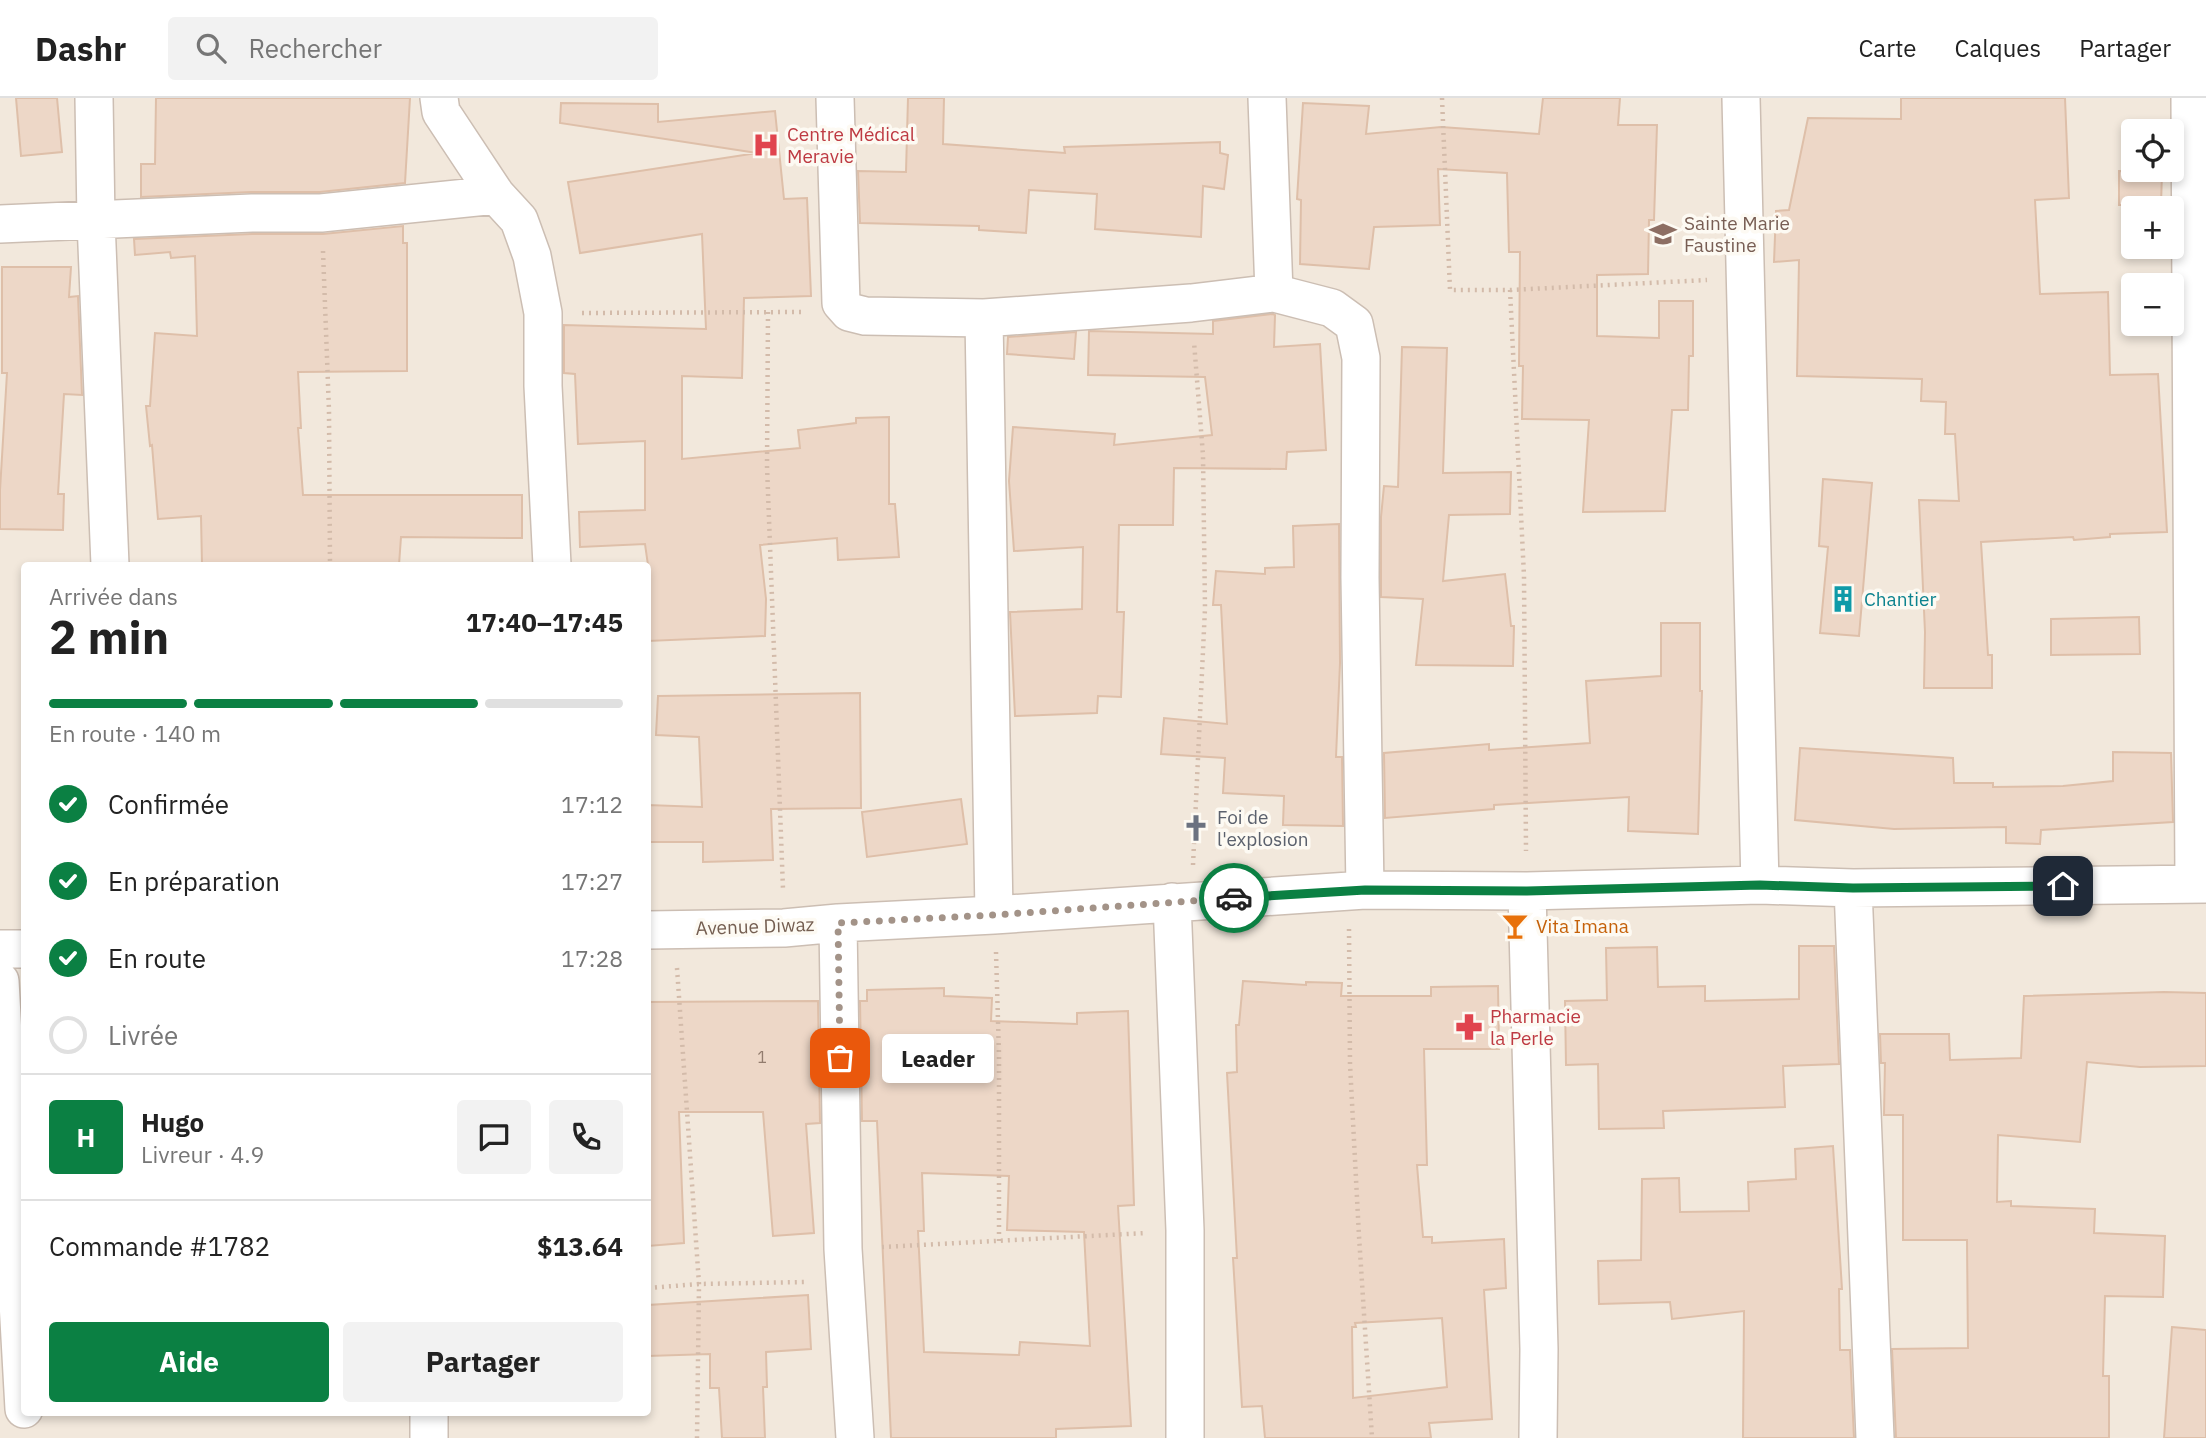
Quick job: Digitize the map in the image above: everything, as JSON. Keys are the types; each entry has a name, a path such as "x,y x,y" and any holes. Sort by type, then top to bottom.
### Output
{"street":[{"path":"94,98 96,221 110,562"},
{"path":"439,98 441,112 496,195 519,220 532,256 543,313 542,386 552,562"},
{"path":"835,98 839,289 841,303 849,312 878,316 984,318 1191,303 1274,293 1332,308 1354,324 1361,358 1357,891"},
{"path":"1266,98 1274,293"},
{"path":"1741,98 1760,885"},
{"path":"2196,121 2200,884"},
{"path":"0,224 252,212 321,213 496,195"},
{"path":"984,318 994,915"},
{"name":"Avenue Diwaz","path":"661,929 784,928 1357,891 1527,891 1760,885 1853,888 2200,884"},
{"path":"1853,888 1875,1438"},
{"path":"1527,891 1539,1349 1538,1438"},
{"path":"1182,901 1185,1438"},
{"path":"838,923 845,1265 855,1438"},
{"path":"0,949 21,949"},
{"path":"0,981 21,1342"},
{"path":"25,1416 26,1438"},
{"path":"429,1416 429,1438"}],"path":[{"path":"1442,98 1450,290 1510,290 1746,278"},
{"path":"321,213 330,562"},
{"path":"1510,290 1524,576 1527,891"},
{"path":"1182,901 1205,608 1203,455 1191,303"},
{"path":"768,312 767,466 784,928"},
{"path":"543,313 849,312"},
{"path":"1357,891 1350,1064 1372,1438"},
{"path":"994,915 999,1055 999,1242"},
{"path":"661,929 699,1284 697,1438"},
{"path":"651,1288 845,1265 999,1242 1185,1230"}],"shaded area":[{"path":"0,98 2206,98 2206,1438 0,1438"}],"building":[{"path":"16,98 57,98 62,152 21,156"},
{"path":"156,98 410,98 405,183 320,192 141,197 141,164 155,164"},
{"path":"908,98 944,98 943,144 1065,153 1064,147 1220,142 1220,153 1228,155 1224,189 1203,186 1201,237 1095,229 1097,194 1029,190 1026,233 979,230 979,226 860,223 858,171 906,172"},
{"path":"1543,98 1620,98 1618,125 1657,125 1654,220 1649,220 1648,274 1597,275 1597,336 1659,338 1659,301 1693,301 1693,356 1689,356 1688,410 1672,410 1665,511 1583,512 1589,420 1522,419 1523,366 1519,366 1520,252 1509,252 1507,173 1438,169 1440,225 1374,227 1369,269 1300,264 1301,200 1297,199 1303,103 1369,106 1366,134 1441,127 1539,134"},
{"path":"1901,98 2065,98 2069,198 2035,200 2040,294 2108,292 2110,375 2158,374 2167,532 2110,534 2110,537 2074,540 2073,537 1981,542 1988,655 1992,655 1992,688 1924,688 1925,632 1919,500 1959,501 1955,434 1945,434 1946,402 1921,401 1922,379 1797,376 1799,260 1774,262 1776,211 1789,210 1808,118 1901,119"},
{"path":"561,103 658,104 658,122 775,111 784,199 807,198 811,296 744,298 742,378 682,376 682,459 800,448 798,430 856,423 856,418 889,417 889,504 895,504 899,557 838,560 837,538 760,545 766,599 765,636 651,641 651,562 648,562 645,544 580,547 579,512 645,510 645,441 578,444 575,374 564,373 564,325 706,329 702,234 580,253 568,182 757,153 560,123"},
{"path":"2119,171 2121,182 2162,182 2161,196 2121,196 2119,205"},
{"path":"403,226 403,243 407,243 407,371 298,372 301,428 298,428 303,495 522,495 522,538 401,537 399,562 202,562 201,516 158,519 146,406 150,406 155,333 197,336 195,256 171,258 170,252 135,255 134,239 323,234"},
{"path":"2,267 71,267 69,297 78,296 82,395 64,394 58,494 64,494 63,530 0,529 7,373 2,373"},
{"path":"1273,314 1274,347 1320,344 1326,450 1287,452 1286,469 1174,468 1173,525 1119,525 1117,612 1124,612 1121,697 1098,696 1097,713 1015,716 1010,612 1082,609 1083,547 1014,551 1009,481 1013,427 1115,434 1114,445 1212,435 1205,377 1088,375 1089,331 1213,334 1213,321"},
{"path":"1076,332 1074,359 1007,354 1008,337"},
{"path":"1402,347 1447,348 1443,473 1511,472 1510,514 1449,515 1443,581 1505,574 1511,626 1514,626 1513,666 1416,665 1423,599 1381,597 1381,517 1384,486 1398,487"},
{"path":"1823,479 1872,483 1859,636 1820,633 1828,547 1819,546"},
{"path":"1339,524 1340,663 1336,757 1342,757 1343,826 1283,825 1284,796 1223,793 1225,758 1161,754 1164,718 1227,724 1221,605 1213,605 1216,571 1265,574 1265,568 1294,567 1293,526"},
{"path":"2139,617 2140,654 2051,655 2051,619"},
{"path":"1661,623 1700,623 1702,691 1698,834 1628,831 1629,797 1494,805 1494,809 1385,818 1384,753 1489,744 1489,750 1590,743 1586,681 1661,676"},
{"path":"860,693 861,808 771,809 773,860 703,862 703,842 651,842 651,805 702,807 699,737 656,735 658,696"},
{"path":"1800,748 1953,758 1954,783 1993,783 1993,787 2063,786 2113,781 2113,752 2171,753 2173,822 2041,830 2040,844 2006,843 2006,827 1894,829 1795,820"},
{"path":"961,799 967,844 867,857 862,812"},
{"path":"1799,946 1834,946 1839,1064 1783,1066 1785,1107 1663,1111 1664,1128 1599,1129 1598,1064 1566,1065 1565,1001 1607,1000 1606,948 1657,947 1658,987 1705,986 1705,1001 1799,999"},
{"path":"1243,981 1306,985 1306,982 1342,983 1341,996 1431,996 1431,987 1498,986 1499,1049 1424,1049 1427,1165 1417,1165 1423,1237 1432,1237 1432,1243 1504,1239 1506,1288 1484,1290 1492,1419 1429,1423 1431,1438 1265,1438 1262,1406 1242,1407 1233,1258 1237,1258 1227,1073 1237,1072 1236,1025 1239,1025","holes":["1442,1318 1447,1387 1353,1398 1352,1327 1356,1327 1355,1323"]},
{"path":"944,988 944,996 992,998 991,1021 1077,1024 1077,1013 1128,1011 1134,1205 1118,1206 1131,1426 1056,1429 1056,1438 891,1438 877,1121 862,1121 860,1001 867,1001 867,990","holes":["922,1173 1009,1176 1007,1230 1084,1232 1090,1346 1020,1342 1019,1355 924,1352 918,1231 924,1231"]},
{"path":"2206,993 2206,1066 2140,1067 2087,1062 2080,1142 1998,1135 1997,1202 2011,1201 2011,1206 2095,1209 2094,1233 2165,1236 2163,1297 2105,1296 2103,1376 2109,1376 2109,1438 1896,1438 1892,1349 1968,1348 1967,1240 1903,1240 1903,1115 1884,1115 1885,1063 1881,1063 1880,1034 1949,1034 1950,1060 2021,1058 2024,996"},
{"path":"818,1001 820,1123 806,1124 814,1233 773,1236 763,1112 679,1112 684,1243 651,1246 651,1002"},
{"path":"1833,1146 1842,1289 1839,1289 1840,1350 1850,1350 1854,1438 1743,1438 1744,1311 1672,1319 1670,1302 1599,1304 1598,1261 1641,1260 1642,1179 1679,1178 1680,1212 1749,1211 1748,1182 1796,1179 1795,1149"},
{"path":"808,1295 811,1349 766,1352 767,1387 763,1387 765,1438 722,1438 719,1388 710,1388 710,1354 651,1356 651,1305"},
{"path":"2172,1327 2206,1330 2206,1438 2164,1438"}],"way so far":[{"path":"840,1058 838,923 1234,898"}],"place":[{"name":"Centre Médical Meravie","path":"766,145"},
{"name":"Sainte Marie Faustine","path":"1663,234"},
{"name":"Chantier","path":"1843,599"},
{"name":"Foi de l'explosion","path":"1196,828"},
{"name":"Vita Imana","path":"1515,926"},
{"name":"Pharmacie la Perle","path":"1469,1027"},
{"name":"Leader","path":"840,1058"}],"route":[{"path":"1234,898 1365,890 1527,891 1760,885 1853,888 2063,886"}]}
